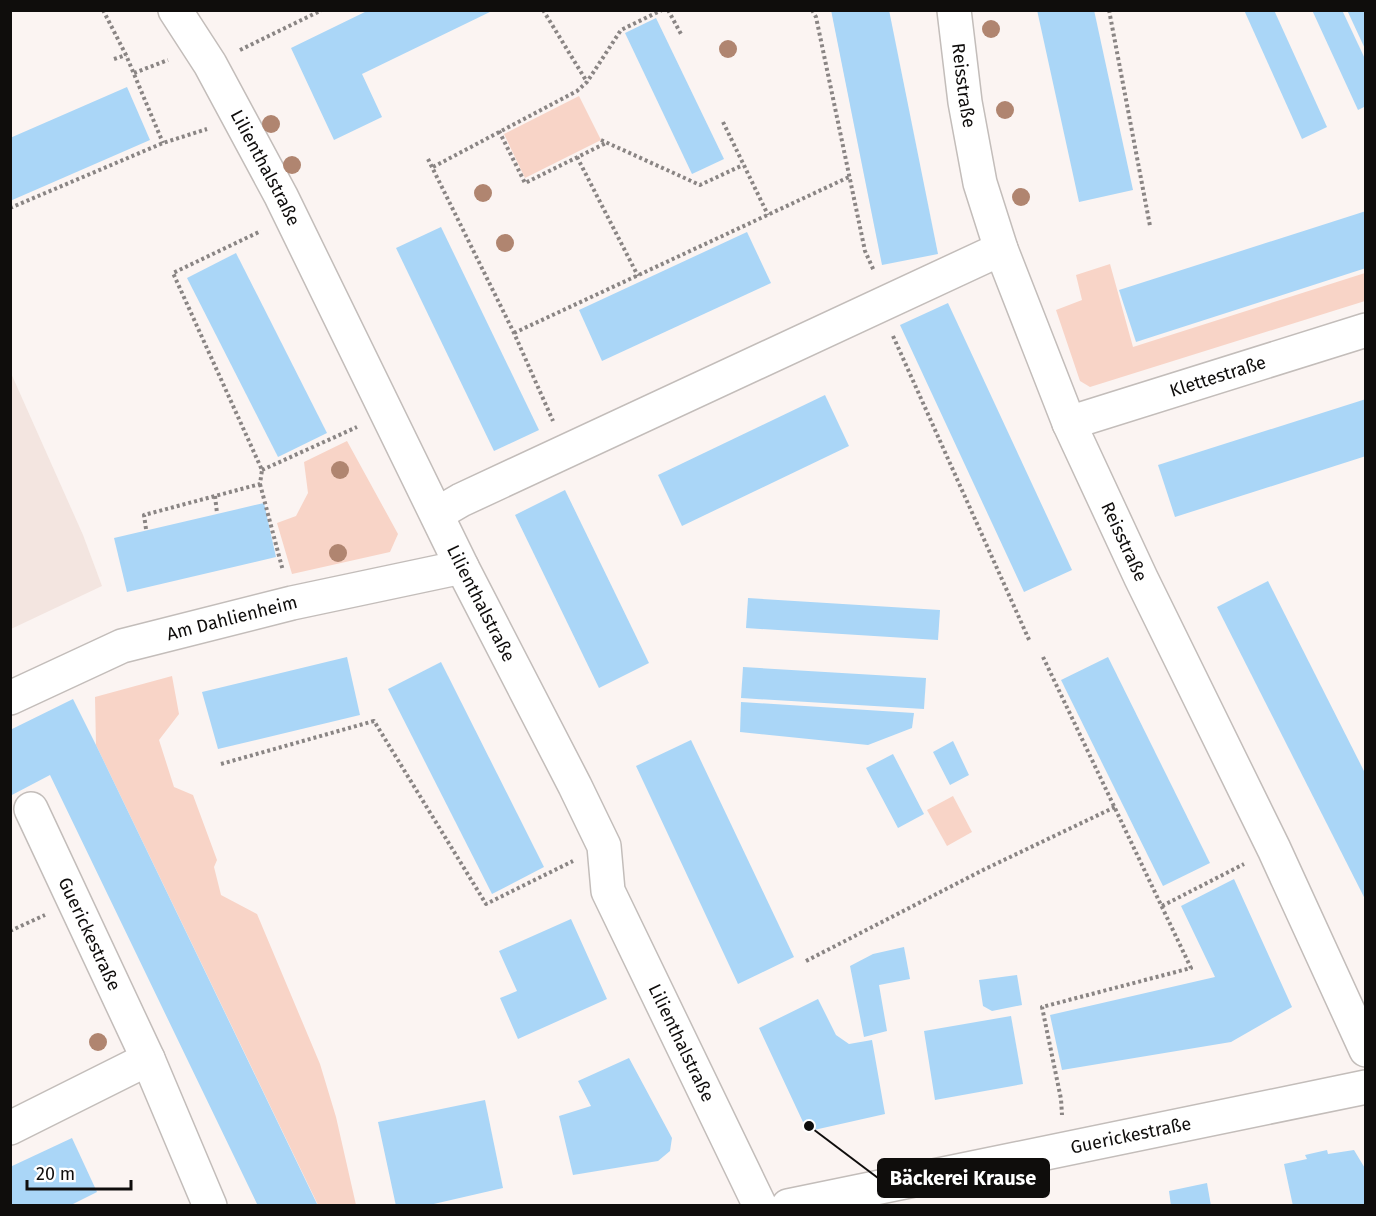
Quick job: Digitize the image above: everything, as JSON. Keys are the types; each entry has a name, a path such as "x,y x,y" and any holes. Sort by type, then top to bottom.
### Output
{"street":[{"name":"Lilienthalstraße","path":"175,10 210,64 281,196 462,567 575,786 603,846 608,891 760,1206"},
{"name":"Reisstraße","path":"954,10 965,102 980,183 1001,249 1069,423 1274,849 1365,1050"},
{"path":"437,514 461,500 1001,249"},
{"name":"Klettestraße","path":"1069,423 1365,330"},
{"name":"Am Dahlienheim","path":"10,698 122,646 292,603 462,567"},
{"name":"Guerickestraße","path":"31,809 148,1059 210,1206"},
{"path":"10,1128 148,1059"},
{"name":"Guerickestraße","path":"788,1206 1365,1087"}],"path":[{"path":"102,10 126,55 163,143"},
{"path":"210,64 322,10"},
{"path":"543,10 587,82"},
{"path":"433,167 577,91 587,82 621,30 662,10"},
{"path":"668,10 681,34"},
{"path":"812,10 816,17 865,251 883,304 1030,642"},
{"path":"1108,10 1150,226"},
{"path":"114,59 126,55"},
{"path":"10,208 163,143 240,120"},
{"path":"723,122 768,215"},
{"path":"500,131 525,183 607,142"},
{"path":"601,140 700,185 743,165"},
{"path":"577,158 638,276"},
{"path":"428,159 514,333 567,451"},
{"path":"514,333 849,177"},
{"path":"265,229 173,273 262,470 260,484 292,603"},
{"path":"262,470 360,426"},
{"path":"146,529 144,515 260,484"},
{"path":"215,496 217,513"},
{"path":"1043,657 1191,968 1042,1006 1061,1099 1064,1148"},
{"path":"221,764 374,721 486,904 603,846"},
{"path":"806,960 1115,807"},
{"path":"1162,906 1274,849"}],"shaded area":[{"path":"579,96 601,140 525,178 504,134"},
{"path":"1110,264 1133,347 1365,273 1365,301 1090,387 1080,381 1056,310 1082,300 1076,275"},
{"path":"10,371 83,535 102,586 11,629"},
{"path":"347,441 398,534 390,552 292,574 277,523 296,516 308,493 304,462"},
{"path":"172,676 179,714 159,740 174,787 193,795 217,860 214,867 221,895 257,914 320,1064 336,1117 356,1205 318,1205 96,745 95,697"},
{"path":"953,796 972,832 947,846 927,810"}],"building":[{"path":"369,10 494,10 362,74 382,117 334,140 291,48"},
{"path":"831,10 889,10 938,254 882,265"},
{"path":"1037,10 1094,10 1133,190 1079,202"},
{"path":"1244,10 1274,10 1327,127 1302,139"},
{"path":"1312,10 1342,10 1366,61 1366,106 1358,110"},
{"path":"1347,10 1366,10 1366,51"},
{"path":"656,18 724,159 692,174 625,33"},
{"path":"127,87 150,140 10,201 10,138"},
{"path":"1366,211 1366,268 1136,342 1119,290"},
{"path":"441,227 539,430 494,451 396,248"},
{"path":"747,232 771,283 602,361 579,310"},
{"path":"236,253 327,433 278,457 187,278"},
{"path":"948,303 1072,570 1024,592 900,325"},
{"path":"825,395 849,446 682,526 658,475"},
{"path":"1366,399 1366,456 1175,517 1158,465"},
{"path":"565,490 649,663 599,688 515,515"},
{"path":"264,503 276,557 127,592 114,538"},
{"path":"1268,581 1366,775 1366,901 1217,607"},
{"path":"748,598 940,610 938,640 746,628"},
{"path":"347,657 360,715 218,749 202,692"},
{"path":"1108,657 1210,863 1163,886 1061,680"},
{"path":"441,662 544,867 492,894 388,689"},
{"path":"743,667 926,678 924,709 741,698"},
{"path":"73,699 318,1206 258,1206 50,775 10,796 10,730"},
{"path":"741,702 914,713 912,728 868,745 740,732"},
{"path":"691,740 794,957 738,984 636,766"},
{"path":"953,741 969,775 950,785 933,752"},
{"path":"893,754 924,814 898,828 866,768"},
{"path":"1234,879 1292,1007 1231,1042 1062,1070 1050,1015 1215,977 1181,906"},
{"path":"571,919 607,999 518,1039 500,998 517,991 499,951"},
{"path":"904,947 910,979 879,985 887,1031 864,1037 850,966 873,954"},
{"path":"1017,975 1022,1005 992,1011 983,1006 979,980"},
{"path":"818,999 836,1035 849,1044 872,1040 885,1114 814,1130 803,1122 759,1028"},
{"path":"1011,1016 1023,1084 935,1100 924,1031"},
{"path":"629,1058 672,1138 670,1151 658,1161 573,1175 559,1116 591,1106 578,1081"},
{"path":"485,1100 503,1188 425,1206 396,1206 378,1122"},
{"path":"72,1138 97,1192 69,1206 10,1206 10,1167"},
{"path":"1327,1150 1328,1154 1354,1150 1366,1170 1366,1206 1293,1206 1284,1164 1307,1159 1305,1155"},
{"path":"1207,1183 1211,1206 1171,1206 1169,1191"}],"place":[{"name":"Bäckerei Krause","path":"809,1126"}]}
